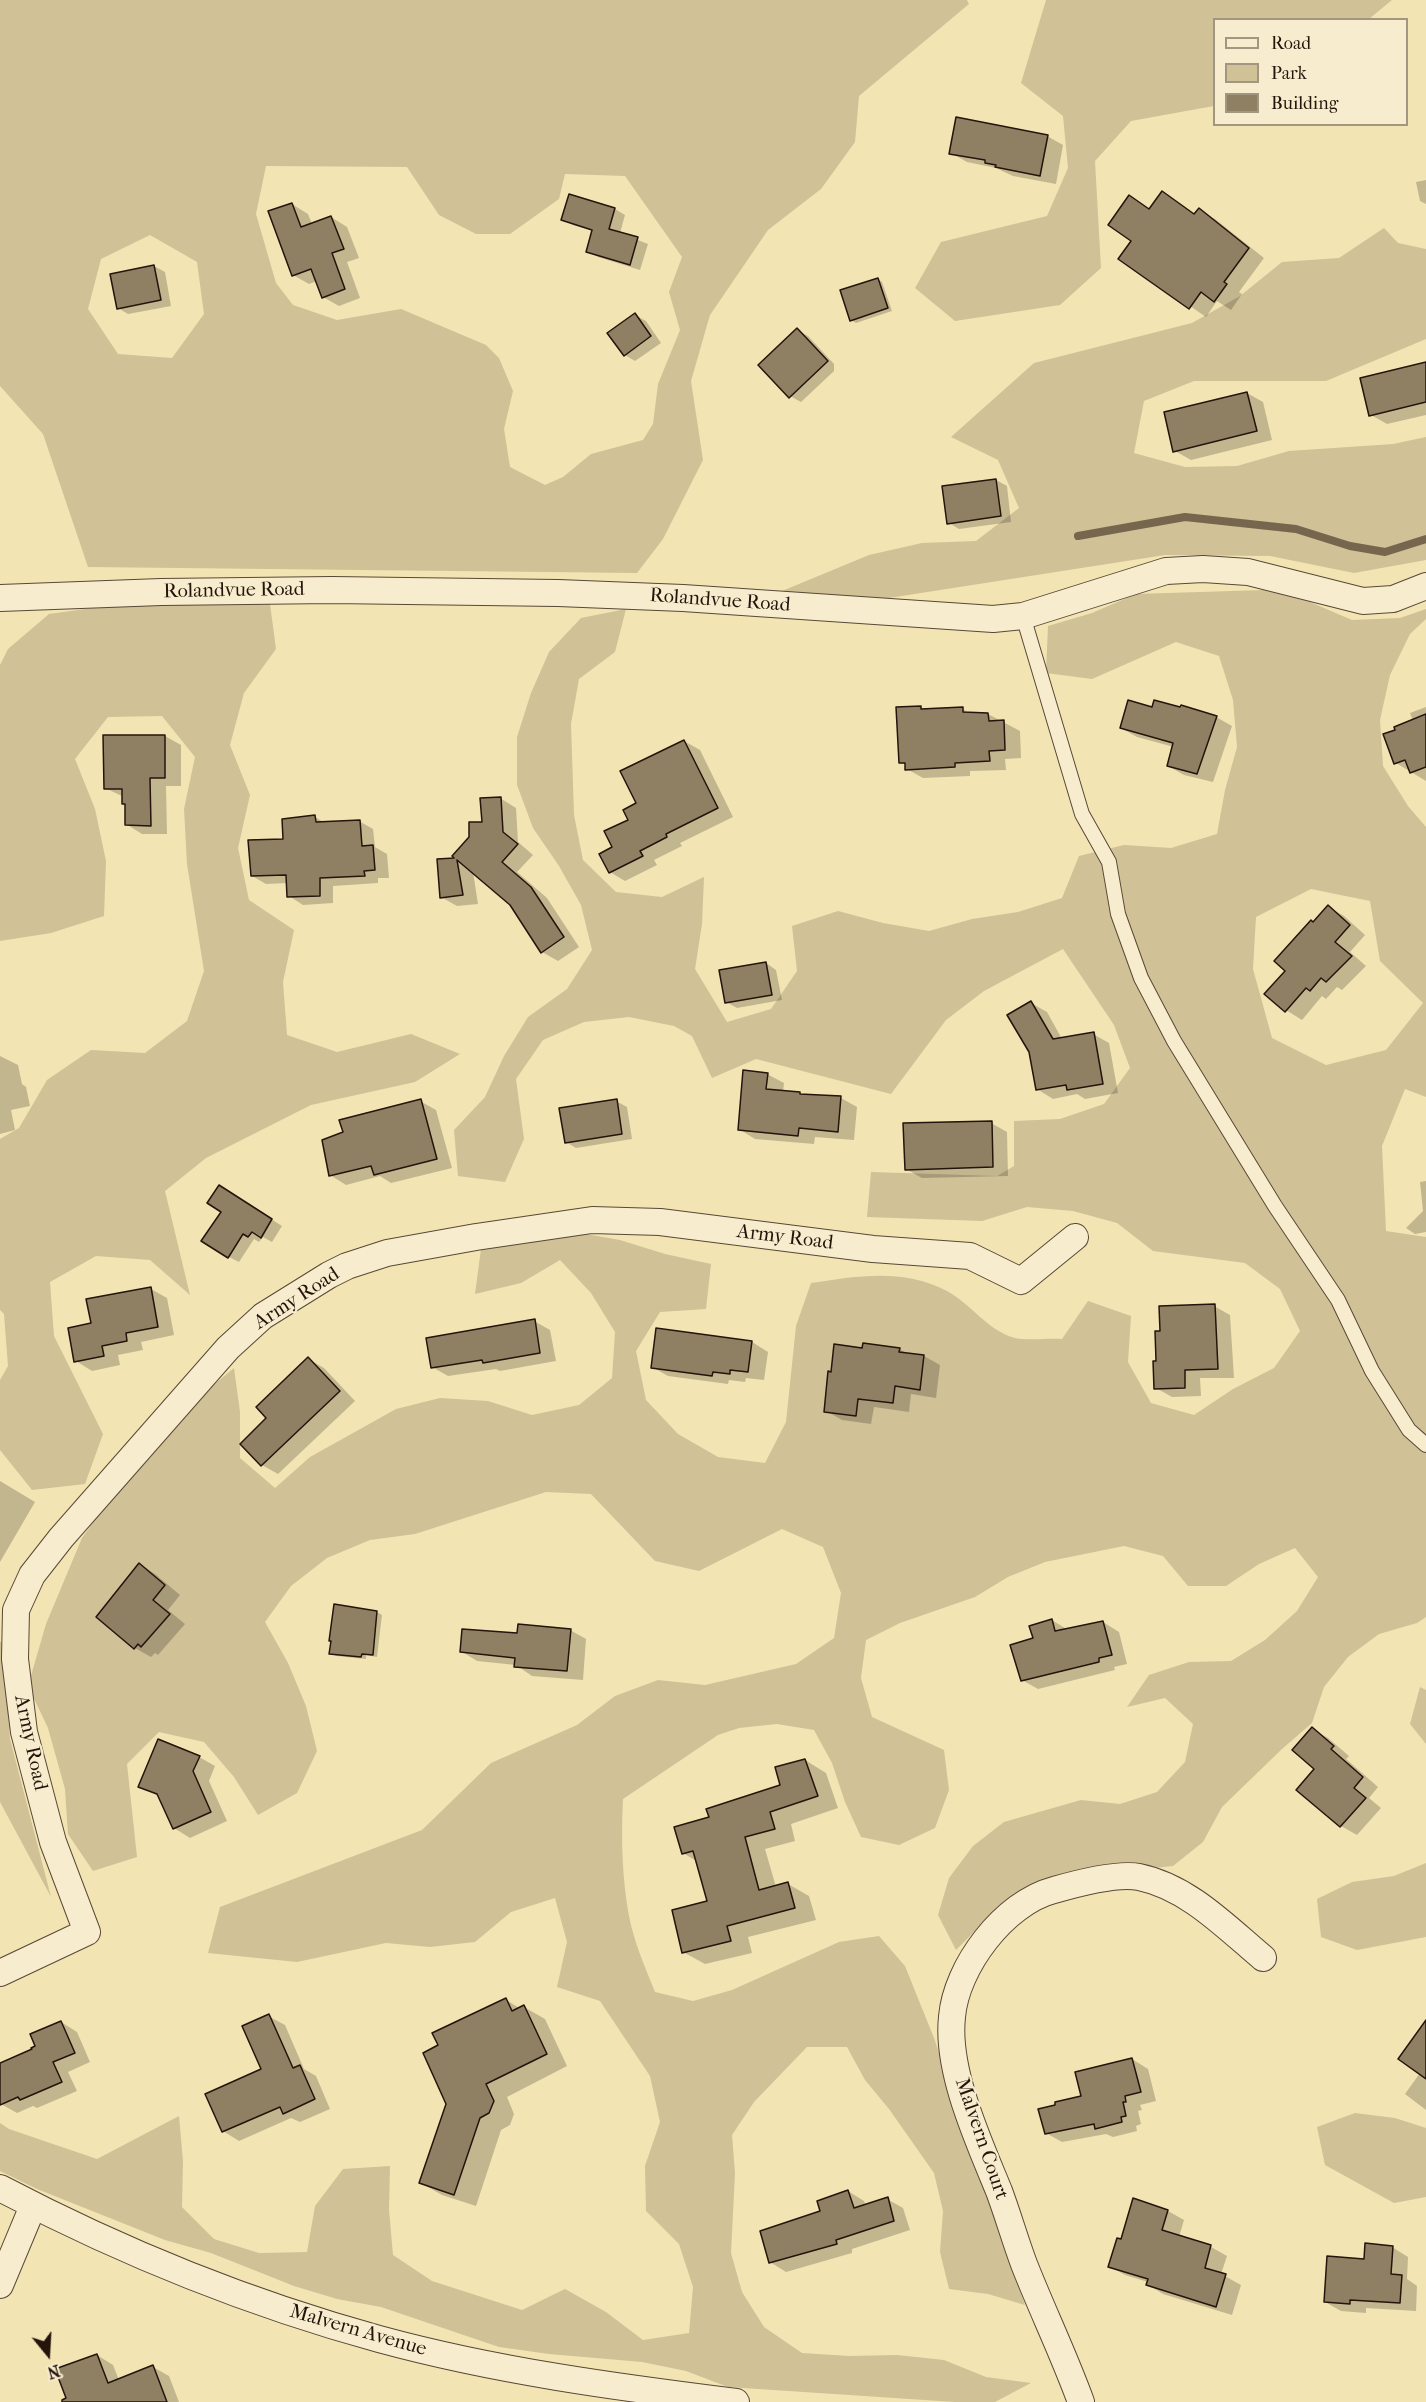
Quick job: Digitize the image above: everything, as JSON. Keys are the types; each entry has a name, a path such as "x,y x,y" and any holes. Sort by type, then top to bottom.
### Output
{"street":[{"name":"Rolandvue Road","path":"0,598 161,592 309,590 546,593 683,598 993,619 1023,616 1166,571 1203,569 1248,572 1363,601 1392,598 1426,586"},
{"name":"Army Road","path":"0,1973 87,1932 53,1842 24,1732 15,1659 16,1610 32,1575 62,1538 228,1348 262,1316 338,1271 387,1253 592,1220 660,1222 861,1248 970,1256 1021,1281 1075,1237"},
{"name":"Malvern Court","path":"1081,2402 1024,2264 968,2112 954,2058 951,2018 958,1989 988,1934 1011,1913 1049,1891 1090,1880 1137,1876 1171,1888 1208,1911 1263,1958"},
{"name":"Malvern Avenue","path":"0,2188 117,2245 210,2283 318,2321 381,2340 484,2364 591,2384 736,2402"},
{"path":"0,2285 33,2206"}],"lane":[{"path":"1023,616 1082,814 1110,862 1118,914 1140,978 1174,1041 1269,1196 1338,1300 1372,1371 1409,1430 1426,1445"}],"green space":[{"path":"0,0 967,0 969,4 859,96 855,142 821,189 768,230 710,315 691,381 703,460 663,539 637,573 88,567 43,434 0,386","holes":["266,166 407,167 439,215 476,234 510,234 559,199 565,174 625,176 682,257 669,292 680,330 658,384 653,424 643,440 591,454 563,477 545,485 510,467 504,429 513,391 499,358 486,345 401,309 337,320 293,305 276,283 256,214","150,235 197,262 204,314 172,358 118,354 88,309 101,259"]},
{"path":"1046,0 1392,0 1370,18 1213,18 1213,106 1131,121 1095,161 1101,268 1060,305 955,321 915,288 941,242 1047,216 1068,168 1063,116 1021,83"},
{"path":"1384,228 1398,243 1426,249 1426,339 1326,381 1194,381 1144,401 1134,453 1185,467 1237,466 1289,451 1393,444 1426,437 1426,560 1354,573 1270,556 1165,555 876,600 770,596 869,555 922,543 976,541 1019,508 998,460 951,437 1034,363 1192,323 1240,296 1282,262 1339,258"},
{"path":"1264,590 1310,602 1352,620 1400,618 1426,609 1426,619 1410,634 1390,675 1380,720 1383,766 1408,806 1426,827 1426,1097 1405,1089 1382,1146 1386,1231 1426,1237 1426,1617 1417,1623 1379,1634 1348,1657 1324,1687 1312,1723 1222,1807 1203,1842 1173,1866 1135,1870 1014,1899 982,1924 956,1950 938,1915 949,1878 973,1846 1004,1822 1081,1800 1120,1804 1157,1792 1185,1762 1193,1724 1165,1698 1127,1707 1149,1675 1189,1662 1231,1661 1265,1640 1297,1611 1318,1577 1295,1548 1259,1564 1226,1586 1188,1586 1163,1556 1124,1546 1045,1562 1008,1577 975,1597 900,1623 866,1640 861,1678 872,1717 944,1750 949,1790 935,1828 899,1845 861,1837 845,1802 832,1763 814,1730 777,1724 739,1728 718,1735 623,1799 623,1858 629,1916 637,1945 655,1992 693,2001 732,1990 839,1942 879,1936 905,1966 934,2038 1025,2305 988,2294 949,2289 940,2252 943,2211 934,2173 889,2109 865,2080 847,2047 807,2047 754,2102 732,2135 735,2173 731,2253 742,2292 764,2327 802,2353 849,2356 897,2355 944,2360 986,2377 1031,2383 995,2402 955,2402 728,2387 686,2371 642,2362 499,2347 381,2307 337,2299 294,2286 211,2253 165,2240 37,2189 0,2171 0,2123 9,2129 97,2159 179,2116 183,2161 182,2207 214,2239 259,2253 307,2252 315,2206 343,2169 390,2166 389,2210 393,2255 432,2281 522,2310 565,2289 606,2312 643,2340 689,2333 693,2287 679,2244 646,2211 645,2166 660,2122 650,2076 600,2001 557,1987 567,1942 555,1898 511,1912 475,1942 430,1947 386,1943 297,1962 208,1953 220,1907 422,1830 491,1763 577,1725 615,1696 658,1680 705,1685 796,1664 834,1638 841,1593 823,1547 782,1529 699,1571 655,1561 591,1494 546,1492 415,1534 370,1540 327,1558 291,1586 265,1622 288,1663 306,1706 317,1751 297,1793 258,1815 234,1777 204,1742 159,1732 127,1764 137,1857 93,1871 68,1834 65,1789 48,1728 28,1686 46,1624 82,1538 108,1501 199,1397 234,1368 240,1412 240,1458 275,1488 310,1457 396,1409 440,1398 488,1401 532,1415 579,1405 612,1378 615,1332 591,1293 560,1260 521,1283 475,1294 481,1249 574,1232 620,1240 665,1254 711,1264 706,1309 660,1312 636,1351 646,1400 678,1434 718,1457 765,1463 786,1422 796,1326 811,1283 863,1276 913,1279 947,1291 1005,1334 1026,1339 1062,1339 1088,1301 1131,1316 1128,1362 1151,1403 1194,1415 1233,1389 1274,1368 1300,1331 1280,1289 1245,1263 1153,1251 1117,1223 1073,1211 1027,1207 982,1221 867,1217 871,1172 997,1176 1014,1166 1014,1121 1060,1119 1104,1104 1130,1068 1114,1025 1063,949 984,991 946,1020 891,1094 756,1059 712,1078 692,1036 674,1026 629,1017 584,1022 543,1040 516,1079 524,1139 505,1182 458,1176 454,1130 485,1097 504,1056 528,1017 567,989 592,950 581,905 559,866 533,828 517,785 517,737 531,693 549,652 581,618 626,609 615,652 579,679 571,724 574,815 583,860 616,892 662,897 704,877 702,924 695,969 727,1022 771,1009 797,971 792,926 838,911 883,923 929,931 972,919 1018,912 1062,898 1079,856 1124,845 1171,848 1217,834 1225,790 1237,747 1233,700 1219,656 1176,642 1092,679 1046,673 1048,626 1092,613 1136,594","holes":["1311,889 1370,901 1380,961 1423,1003 1386,1050 1326,1065 1272,1038 1253,969 1256,917"]},
{"path":"157,599 270,604 276,649 244,693 230,745 250,795 238,848 249,900 294,930 283,982 287,1035 337,1052 411,1034 460,1054 415,1082 311,1105 206,1158 165,1191 190,1295 150,1260 96,1256 50,1282 54,1336 103,1434 85,1484 32,1490 0,1450 0,1380 8,1366 4,1314 0,1310 0,1139 19,1128 47,1080 91,1050 145,1053 187,1021 204,971 187,864 184,809 195,757 162,716 108,717 75,759 95,809 106,861 104,916 51,933 0,941 0,665 8,649 49,614"},
{"path":"0,1641 3,1645 10,1739 51,1897 0,1802"},
{"path":"1420,1687 1426,1690 1426,1744 1410,1724"},
{"path":"1426,1863 1426,1937 1357,1950 1321,1937 1317,1899 1352,1882 1394,1876"},
{"path":"1355,2113 1395,2118 1426,2128 1426,2197 1394,2203 1325,2165 1317,2127"}],"building":[{"path":"956,117 1048,135 1040,176 995,167 996,165 985,163 985,160 949,154"},
{"path":"1162,191 1194,214 1199,208 1249,248 1224,282 1227,284 1214,302 1201,292 1189,309 1118,259 1131,241 1108,225 1129,195 1149,209"},
{"path":"569,194 615,208 609,229 638,237 630,265 586,252 592,230 561,220"},
{"path":"292,203 301,227 331,216 344,249 332,253 345,289 322,298 311,269 292,276 268,211"},
{"path":"154,265 161,300 117,309 110,274"},
{"path":"878,278 888,308 850,321 840,290"},
{"path":"635,313 651,336 624,356 607,333"},
{"path":"797,328 828,361 789,398 758,365"},
{"path":"1426,362 1426,402 1369,416 1360,378"},
{"path":"1247,392 1257,431 1173,452 1164,412"},
{"path":"996,479 1001,516 947,524 942,486"},
{"path":"1128,700 1152,707 1154,700 1180,707 1181,705 1217,716 1197,774 1167,766 1173,743 1120,728"},
{"path":"921,706 921,709 963,707 963,712 988,713 989,721 1004,720 1005,750 989,751 990,761 955,763 955,767 905,770 905,763 899,763 896,707"},
{"path":"1426,714 1426,767 1410,773 1405,760 1394,764 1383,734"},
{"path":"103,735 165,735 165,778 150,778 151,826 125,825 122,789 104,789"},
{"path":"684,740 718,808 666,834 667,837 640,851 643,856 609,873 599,854 612,847 604,831 628,820 623,810 636,803 620,771"},
{"path":"501,797 503,832 518,844 502,862 531,887 564,937 541,953 510,905 457,860 463,895 440,898 437,859 454,858 452,856 469,837 469,822 482,822 480,798"},
{"path":"315,815 316,822 360,820 362,846 373,845 375,870 364,871 365,876 320,878 320,896 287,897 286,875 251,876 248,840 283,839 282,819"},
{"path":"1328,905 1350,925 1335,942 1352,956 1326,982 1321,978 1310,991 1306,988 1285,1012 1264,994 1285,971 1274,961 1311,920 1313,922"},
{"path":"766,962 772,995 725,1003 719,970"},
{"path":"1031,1001 1053,1039 1094,1032 1103,1084 1067,1090 1066,1085 1036,1090 1029,1052 1007,1015"},
{"path":"743,1070 768,1073 766,1089 800,1092 800,1094 841,1096 838,1132 799,1128 798,1136 738,1130"},
{"path":"421,1099 437,1159 374,1175 371,1166 329,1176 322,1140 343,1132 339,1120"},
{"path":"617,1099 622,1134 565,1143 559,1108"},
{"path":"992,1121 993,1167 905,1170 903,1123"},
{"path":"219,1185 272,1219 261,1238 252,1232 248,1237 243,1234 228,1258 201,1241 221,1212 207,1203"},
{"path":"151,1287 158,1327 126,1333 127,1341 102,1346 104,1356 74,1362 68,1328 91,1323 86,1299"},
{"path":"1215,1304 1218,1369 1185,1370 1185,1388 1154,1389 1153,1361 1156,1361 1155,1331 1160,1331 1159,1306"},
{"path":"535,1319 540,1353 483,1363 482,1360 431,1368 426,1338"},
{"path":"656,1328 752,1341 748,1372 730,1370 730,1374 713,1372 712,1376 651,1368"},
{"path":"863,1343 900,1348 899,1352 924,1355 920,1390 895,1386 893,1403 858,1399 856,1416 824,1412 828,1371 831,1372 834,1344 862,1348"},
{"path":"308,1357 340,1391 261,1466 240,1444 266,1418 256,1407"},
{"path":"139,1563 165,1585 153,1600 170,1614 141,1647 138,1644 134,1649 96,1617"},
{"path":"334,1604 377,1611 373,1655 362,1654 361,1657 329,1654"},
{"path":"1052,1619 1055,1631 1103,1621 1112,1655 1099,1658 1099,1662 1021,1681 1010,1645 1033,1638 1029,1626"},
{"path":"518,1624 571,1629 567,1671 514,1667 515,1658 460,1652 462,1629 517,1633"},
{"path":"1312,1727 1334,1746 1331,1749 1363,1777 1354,1788 1366,1798 1340,1827 1296,1790 1314,1769 1292,1750"},
{"path":"158,1739 200,1756 193,1771 211,1812 173,1829 157,1794 138,1787"},
{"path":"805,1759 818,1796 770,1812 775,1829 745,1837 759,1890 788,1882 795,1908 727,1926 731,1941 682,1953 672,1910 707,1901 693,1851 682,1854 674,1827 709,1817 706,1809 780,1785 775,1767"},
{"path":"506,1998 512,2011 524,2005 547,2054 486,2084 494,2101 489,2113 480,2118 454,2195 419,2183 446,2104 423,2053 438,2045 432,2033"},
{"path":"269,2014 293,2068 300,2065 315,2099 283,2114 280,2107 222,2132 205,2094 261,2069 242,2026"},
{"path":"1426,2020 1426,2079 1398,2059"},
{"path":"61,2021 75,2053 53,2062 62,2082 20,2100 18,2097 0,2105 0,2063 32,2049 35,2046 30,2034"},
{"path":"1132,2058 1141,2092 1125,2096 1126,2102 1123,2102 1126,2116 1121,2117 1122,2122 1095,2129 1094,2124 1045,2134 1038,2109 1081,2096 1075,2072"},
{"path":"848,2190 854,2208 888,2197 894,2221 836,2240 837,2244 769,2263 760,2231 820,2211 817,2201"},
{"path":"1133,2198 1168,2210 1162,2230 1211,2245 1205,2268 1226,2274 1216,2307 1146,2285 1148,2279 1108,2267 1117,2238 1121,2239"},
{"path":"1365,2243 1393,2246 1391,2274 1402,2275 1400,2303 1350,2300 1350,2304 1324,2302 1327,2256 1364,2259"},
{"path":"97,2354 108,2383 153,2365 167,2402 62,2402 66,2398 55,2369"}],"waterway":[{"path":"1078,536 1185,517 1296,529 1350,546 1385,552 1426,539"}]}
